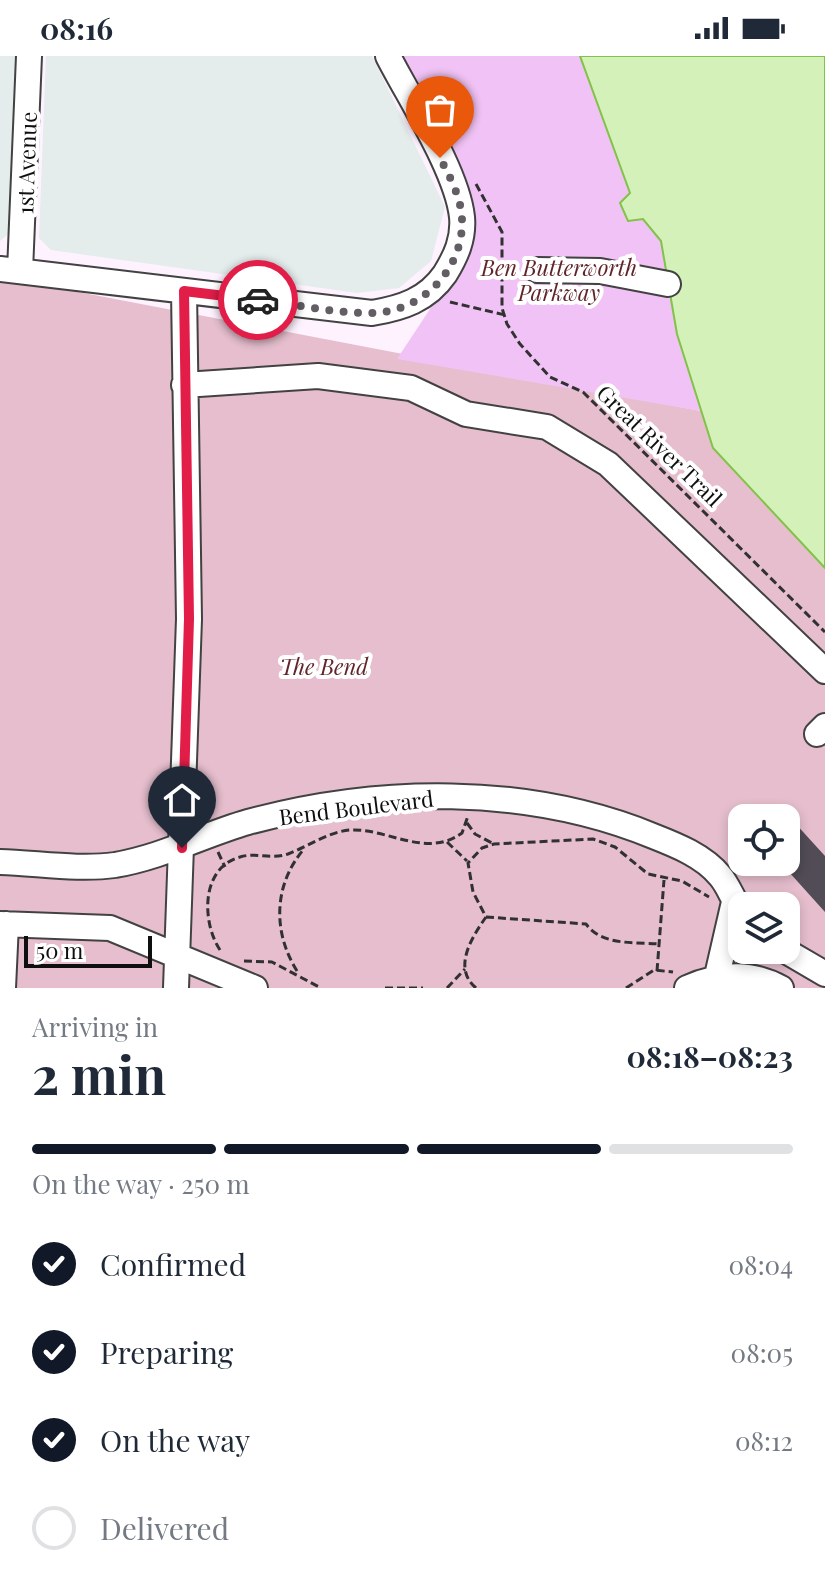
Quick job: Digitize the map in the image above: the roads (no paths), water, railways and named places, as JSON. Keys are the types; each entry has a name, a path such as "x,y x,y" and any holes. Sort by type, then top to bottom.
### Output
{"street":[{"name":"1st Avenue","path":"10,270 29,56"},
{"path":"10,270 372,313 422,298 441,279 458,253 462,219 459,201 388,56"},
{"path":"537,270 600,271 668,284"},
{"path":"176,988 189,619 184,291"},
{"path":"184,385 318,376 411,388 466,414 547,427 608,464 825,671"},
{"name":"Bend Boulevard","path":"0,862 101,866 182,848 246,823 326,807 410,796 470,797 538,804 591,814 640,831 687,850 720,875 728,901"},
{"path":"718,982 728,911"},
{"path":"2,985 3,924 110,928 255,988"},
{"path":"800,959 825,974"},
{"path":"681,980 718,982 745,976 781,988"}],"park label":[{"name":"Ben Butterworth Parkway","path":"559,280"},
{"name":"The Bend","path":"324,666"}]}
